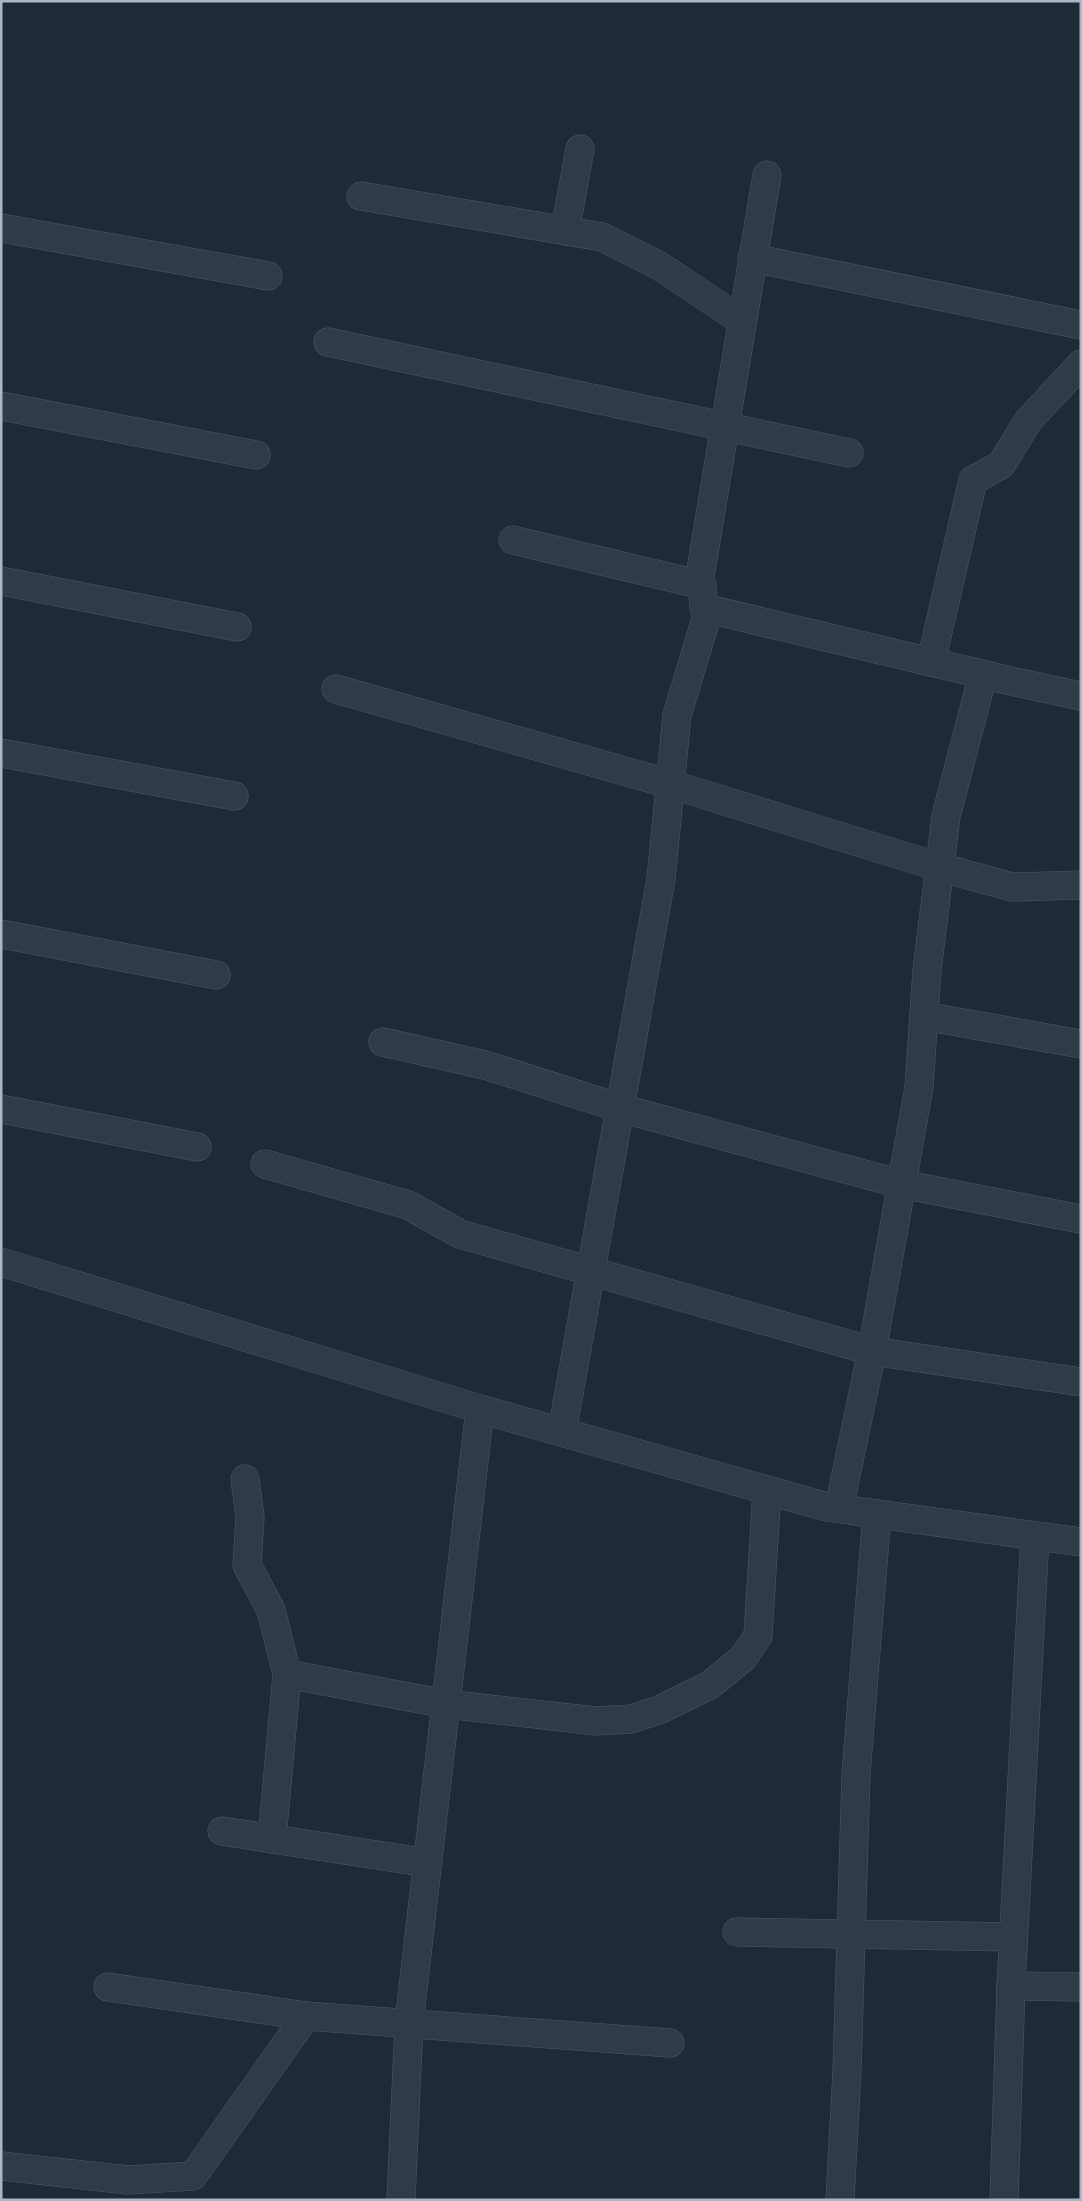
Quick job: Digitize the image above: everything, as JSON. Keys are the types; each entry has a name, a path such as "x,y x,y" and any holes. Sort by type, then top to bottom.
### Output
{"street":[{"path":"565,231 580,149"},
{"path":"562,1432 661,879 677,714 706,619 700,576 767,175"},
{"path":"361,196 602,237 658,265 742,321"},
{"path":"1,228 268,276"},
{"path":"752,258 1081,325"},
{"path":"328,342 849,452"},
{"path":"931,662 973,480 1001,465 1028,421 1081,364"},
{"path":"1,406 256,455"},
{"path":"513,540 931,662 1081,696"},
{"path":"1,581 236,627"},
{"path":"839,1508 872,1351 919,1087 924,1016 946,816 983,675"},
{"path":"336,689 670,784 939,867 1012,887 1081,886"},
{"path":"1,753 234,796"},
{"path":"1,934 216,975"},
{"path":"924,1016 1081,1044"},
{"path":"383,1042 485,1065 620,1108 901,1184 1081,1219"},
{"path":"1,1109 197,1147"},
{"path":"266,1164 408,1205 460,1234 872,1351 1081,1382"},
{"path":"1,1262 480,1409 767,1490 839,1508 1081,1542"},
{"path":"401,2200 409,2023 480,1409"},
{"path":"245,1479 250,1517 247,1565 271,1610 287,1674 272,1839"},
{"path":"287,1674 446,1704 596,1721 631,1720 659,1710 710,1685 743,1658 758,1636 767,1490"},
{"path":"840,2200 852,1935 856,1774 877,1514"},
{"path":"1004,2200 1013,1937 1035,1536"},
{"path":"222,1831 428,1863"},
{"path":"736,1932 1013,1937"},
{"path":"1011,1986 1081,1987"},
{"path":"108,1987 306,2016 670,2043"},
{"path":"1,2166 128,2180 192,2176 306,2016"}]}
